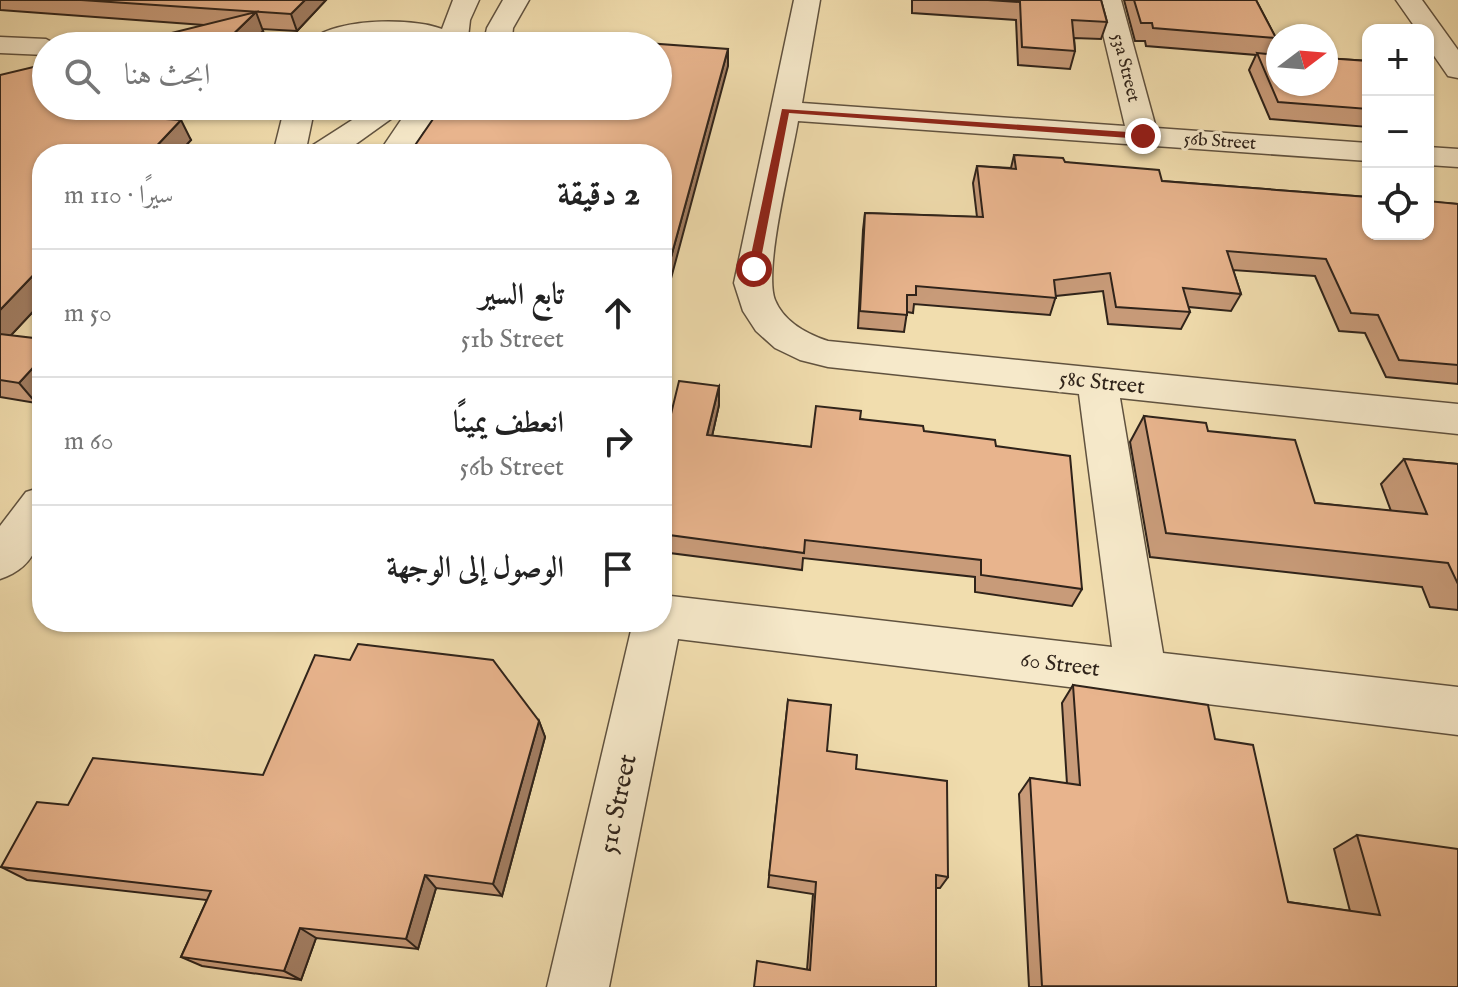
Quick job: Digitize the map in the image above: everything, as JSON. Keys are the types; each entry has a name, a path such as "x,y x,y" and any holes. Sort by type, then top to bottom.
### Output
{"street":[{"path":"361,32 389,19 414,0"},
{"path":"455,32 466,0"},
{"path":"499,32 516,0"},
{"path":"785,111 807,0"},
{"name":"53a Street","path":"1108,0 1143,136"},
{"path":"1409,0 1458,70"},
{"path":"364,31 423,32"},
{"path":"0,45 32,46"},
{"name":"56b Street","path":"785,111 1362,152"},
{"name":"58c Street","path":"785,111 754,269 754,298 760,313 780,334 794,343 828,354 1458,419"},
{"path":"291,144 297,120"},
{"path":"336,144 373,120"},
{"path":"400,144 412,126 420,120"},
{"path":"1434,156 1458,158"},
{"path":"1097,382 1141,674"},
{"name":"60 Street","path":"672,617 1458,711"},
{"name":"51c Street","path":"578,987 655,632"}],"building":[{"path":"81,0 305,0 291,14"},
{"path":"988,0 1101,0 1107,22 1072,20 1075,51 1022,47 1020,2"},
{"path":"1134,0 1256,0 1269,24 1266,24 1266,37 1153,28 1152,23 1141,23"},
{"path":"256,12 235,32 175,32"},
{"path":"672,45 728,49 672,253 672,144 416,144 432,120 672,120"},
{"path":"1257,53 1266,54 1266,74"},
{"path":"1338,59 1362,61 1362,109 1278,102 1275,96 1338,96"},
{"path":"32,67 32,120 181,120 158,144 32,144 32,276 0,310 0,75"},
{"path":"1014,155 1063,158 1065,162 1159,170 1162,181 1362,197 1362,240 1434,240 1434,202 1458,204 1458,365 1399,360 1378,315 1351,313 1326,259 1227,251 1241,294 1183,288 1190,312 1116,307 1110,273 1054,280 1056,298 916,286 916,295 907,295 907,315 860,311 865,213 983,217 977,166 1016,169"},
{"path":"0,334 32,338 32,369 19,383 0,380"},
{"path":"679,381 719,386 707,435 811,447 816,406 861,411 860,419 923,426 924,431 995,440 996,446 1070,456 1082,589 981,575 981,560 805,540 804,553 672,535 672,410"},
{"path":"1144,416 1206,423 1208,431 1295,440 1315,503 1427,514 1404,459 1458,464 1458,584 1448,563 1166,533"},
{"path":"358,644 493,660 539,721 493,884 425,875 406,939 300,928 284,971 181,957 211,891 1,867 37,802 68,805 93,758 263,775 315,655 350,660"},
{"path":"1073,685 1208,705 1215,739 1253,745 1288,902 1380,915 1357,835 1458,849 1458,987 1042,986 1030,778 1080,785"},
{"path":"788,700 831,705 827,751 857,755 856,769 947,781 948,877 936,875 936,987 754,987 757,961 810,970 816,882 769,875"}],"route":[{"path":"754,269 785,111 1143,136"}]}
